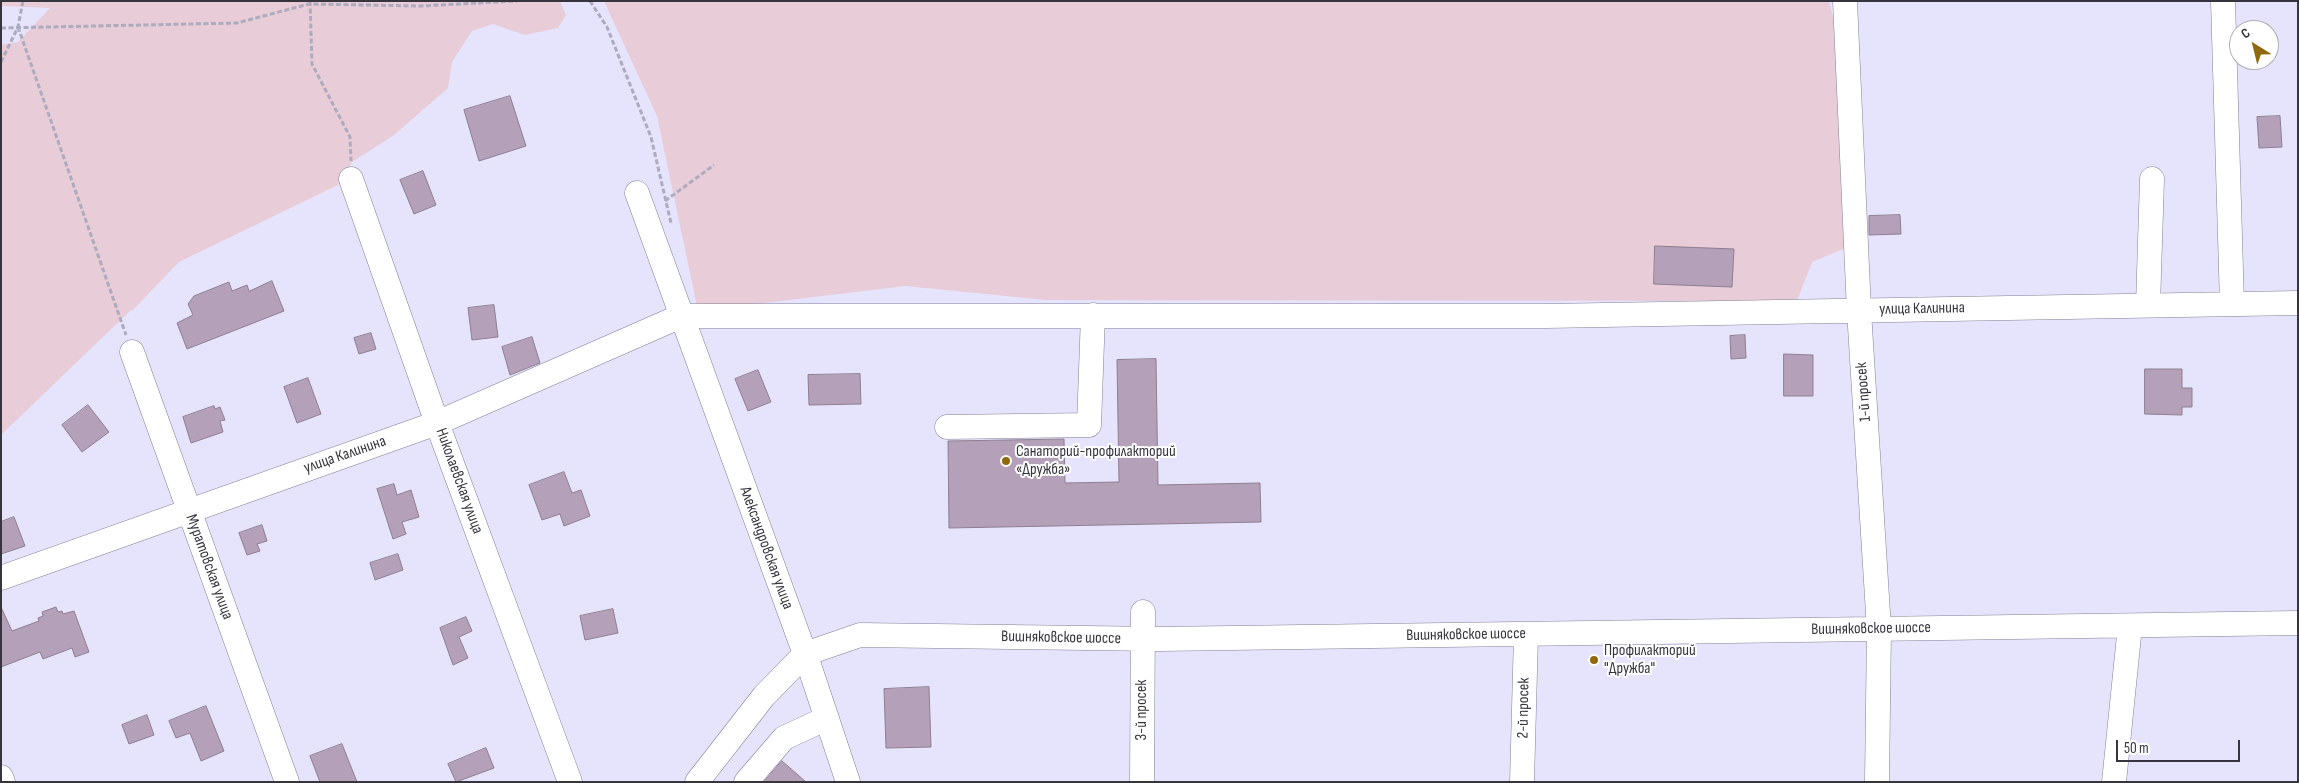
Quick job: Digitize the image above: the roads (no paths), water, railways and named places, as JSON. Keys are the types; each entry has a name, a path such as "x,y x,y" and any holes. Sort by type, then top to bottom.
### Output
{"street":[{"name":"1-й просек","path":"1844,1 1859,310 1879,629 1877,782"},
{"path":"2223,1 2232,304"},
{"name":"Николаевская улица","path":"351,179 437,423 570,782"},
{"path":"2148,306 2152,179"},
{"name":"Александровская улица","path":"637,194 805,654 848,782"},
{"name":"улица Калинина","path":"1,578 437,423 681,316 1546,316 2298,303"},
{"path":"947,427 1089,425 1093,316"},
{"name":"Муратовская улица","path":"132,352 287,782"},
{"name":"3-й просек","path":"1142,612 1142,782"},
{"name":"Вишняковское шоссе","path":"698,781 764,696 805,654 860,635 1141,639 2298,623"},
{"path":"2114,782 2130,626"},
{"name":"2-й просек","path":"1522,782 1526,635"},
{"path":"746,782 784,738 827,718"},
{"path":"1,777 3,782"}],"place":[{"name":"Санаторий-профилакторий «Дружба»","path":"1006,461"},
{"name":"Профилакторий \"Дружба\"","path":"1594,660"}]}
